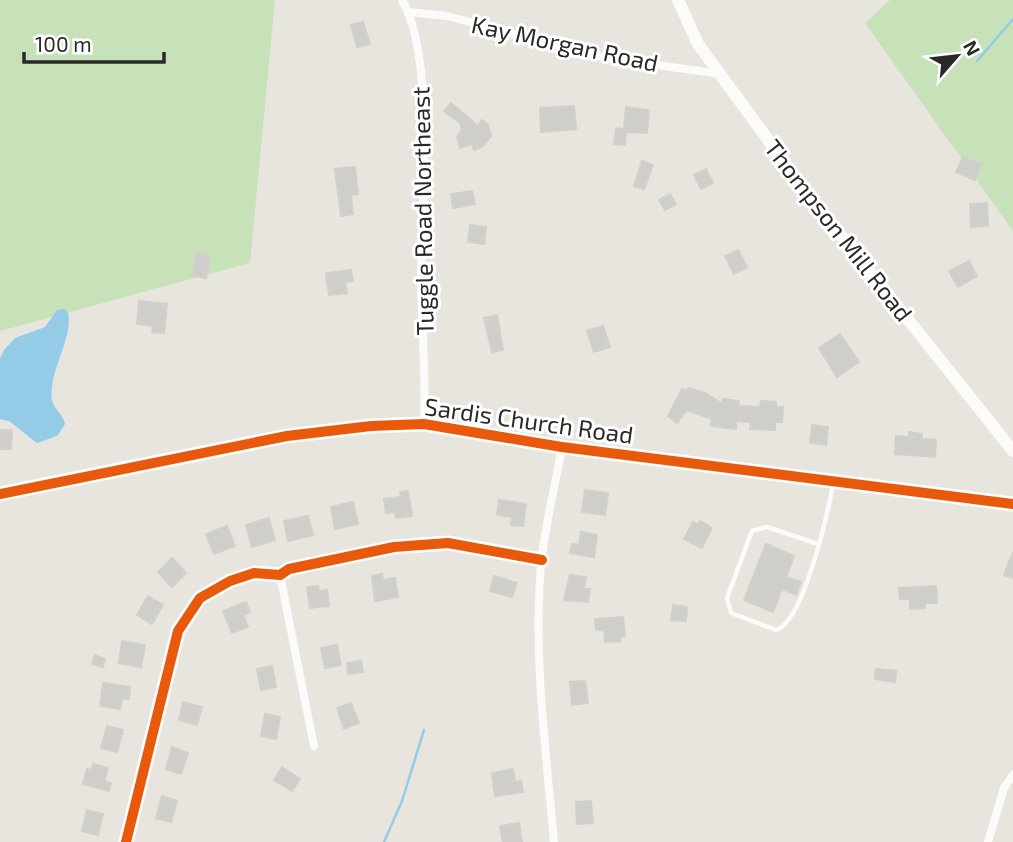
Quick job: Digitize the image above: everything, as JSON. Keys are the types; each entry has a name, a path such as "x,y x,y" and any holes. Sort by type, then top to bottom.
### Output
{"street":[{"name":"Tuggle Road Northeast","path":"402,0 409,12 417,42 423,109 424,424"},
{"name":"Thompson Mill Road","path":"678,0 698,44 804,189 1013,451"},
{"name":"Kay Morgan Road","path":"409,12 447,16 606,58 721,74"},
{"name":"Sardis Church Road","path":"0,494 287,436 371,426 424,424 562,447 1013,504"},
{"path":"554,842 538,663 541,560 562,447"},
{"path":"126,842 178,631 200,598 230,581 254,573 281,575 289,569 394,547 448,543 541,560"},
{"path":"281,575 314,746"},
{"path":"988,842 1003,788 1013,775"}],"lane":[{"path":"818,544 767,527 752,531 727,598 731,613 764,626 782,628 798,607 830,509 833,482"}],"green space":[{"path":"0,0 275,0 250,263 0,331"},
{"path":"890,0 1013,0 1013,231 865,23"}],"water":[{"path":"57,310 68,312 69,322 54,378 52,400 65,424 57,436 37,443 9,421 0,419 0,358 15,338 45,327"}],"building":[{"path":"363,22 370,44 357,47 351,25"},
{"path":"451,103 478,126 482,120 488,125 491,136 482,147 474,150 472,144 460,148 457,137 462,130 460,123 444,111"},
{"path":"574,106 576,129 541,132 540,108"},
{"path":"626,107 649,110 647,133 626,132 625,145 614,144 616,128 624,129"},
{"path":"963,157 981,164 975,180 956,172"},
{"path":"642,161 653,165 644,189 634,186"},
{"path":"355,167 358,194 351,195 353,214 341,216 335,169"},
{"path":"706,169 713,183 701,189 694,175"},
{"path":"472,191 475,204 453,208 451,194"},
{"path":"670,194 676,204 665,210 659,200"},
{"path":"987,203 988,226 971,227 970,204"},
{"path":"470,225 486,227 484,244 468,242"},
{"path":"738,250 747,267 734,274 725,256"},
{"path":"196,253 210,256 206,278 192,275"},
{"path":"969,261 977,276 958,287 949,271"},
{"path":"351,270 353,281 345,282 347,293 329,295 326,273"},
{"path":"139,301 167,304 164,333 152,332 153,326 137,324"},
{"path":"497,315 503,350 492,352 484,318"},
{"path":"603,326 610,347 594,352 587,331"},
{"path":"840,334 859,362 837,377 819,348"},
{"path":"689,388 707,394 722,404 723,399 739,401 738,406 760,407 761,401 776,402 776,407 783,407 782,422 775,422 775,430 750,429 751,422 736,421 736,429 711,426 712,419 687,410 677,423 668,416 682,389 687,391"},
{"path":"812,425 828,427 826,445 810,443"},
{"path":"0,430 12,430 11,449 0,449"},
{"path":"909,432 922,434 922,439 936,440 935,457 895,454 896,436 909,437"},
{"path":"585,490 608,493 605,515 582,512"},
{"path":"408,491 412,516 396,518 395,512 386,513 384,499 401,497 400,492"},
{"path":"499,500 526,504 523,526 511,525 512,517 497,515"},
{"path":"353,502 358,524 335,529 331,507"},
{"path":"308,516 313,535 288,541 284,521"},
{"path":"269,518 275,540 252,547 246,525"},
{"path":"700,521 712,528 702,548 684,539 693,522 698,525"},
{"path":"227,526 235,546 214,554 206,534"},
{"path":"581,532 597,535 594,557 570,553 572,544 579,545"},
{"path":"766,544 794,556 786,577 801,582 796,595 782,589 773,612 744,600"},
{"path":"1013,552 1013,578 1004,575"},
{"path":"172,558 186,573 172,587 158,572"},
{"path":"382,574 383,580 395,578 398,597 375,601 372,576"},
{"path":"570,575 586,577 584,589 590,589 588,602 564,600"},
{"path":"494,576 517,583 512,597 490,591"},
{"path":"318,586 319,591 327,590 329,606 310,608 307,587"},
{"path":"936,586 937,603 925,603 925,608 910,609 910,599 900,599 899,588"},
{"path":"148,596 163,605 152,624 137,615"},
{"path":"246,602 250,612 243,615 248,627 232,633 223,611"},
{"path":"673,605 687,607 686,621 671,620"},
{"path":"623,617 625,636 620,636 620,641 605,642 604,630 596,630 595,619"},
{"path":"122,641 145,645 141,667 119,663"},
{"path":"337,645 341,665 325,668 321,648"},
{"path":"95,655 105,659 103,667 92,664"},
{"path":"361,661 363,672 348,674 347,663"},
{"path":"272,666 276,687 261,690 257,669"},
{"path":"876,669 896,671 895,682 875,679"},
{"path":"585,681 588,703 572,705 570,682"},
{"path":"103,683 130,687 129,699 122,699 120,709 100,706"},
{"path":"183,702 202,707 197,725 179,720"},
{"path":"351,703 359,723 344,729 337,708"},
{"path":"265,714 280,717 276,739 261,736"},
{"path":"107,726 123,730 117,752 101,748"},
{"path":"172,747 188,753 181,774 166,769"},
{"path":"93,764 108,768 104,781 111,783 109,791 83,784 87,769 91,770"},
{"path":"282,767 300,779 292,791 274,780"},
{"path":"513,769 515,782 521,781 523,792 495,796 492,773"},
{"path":"162,796 177,801 171,822 156,818"},
{"path":"591,801 593,823 577,824 576,802"},
{"path":"87,810 103,814 98,835 82,831"},
{"path":"519,823 522,842 503,842 500,826"}],"waterway":[{"path":"977,61 1013,19"},
{"path":"384,842 402,801 424,730"}],"cycle path":[{"path":"0,494 287,436 371,426 424,424 562,447 1013,504"},
{"path":"126,842 178,631 200,598 230,581 254,573 280,575 289,569 394,547 448,543 542,560"}]}
